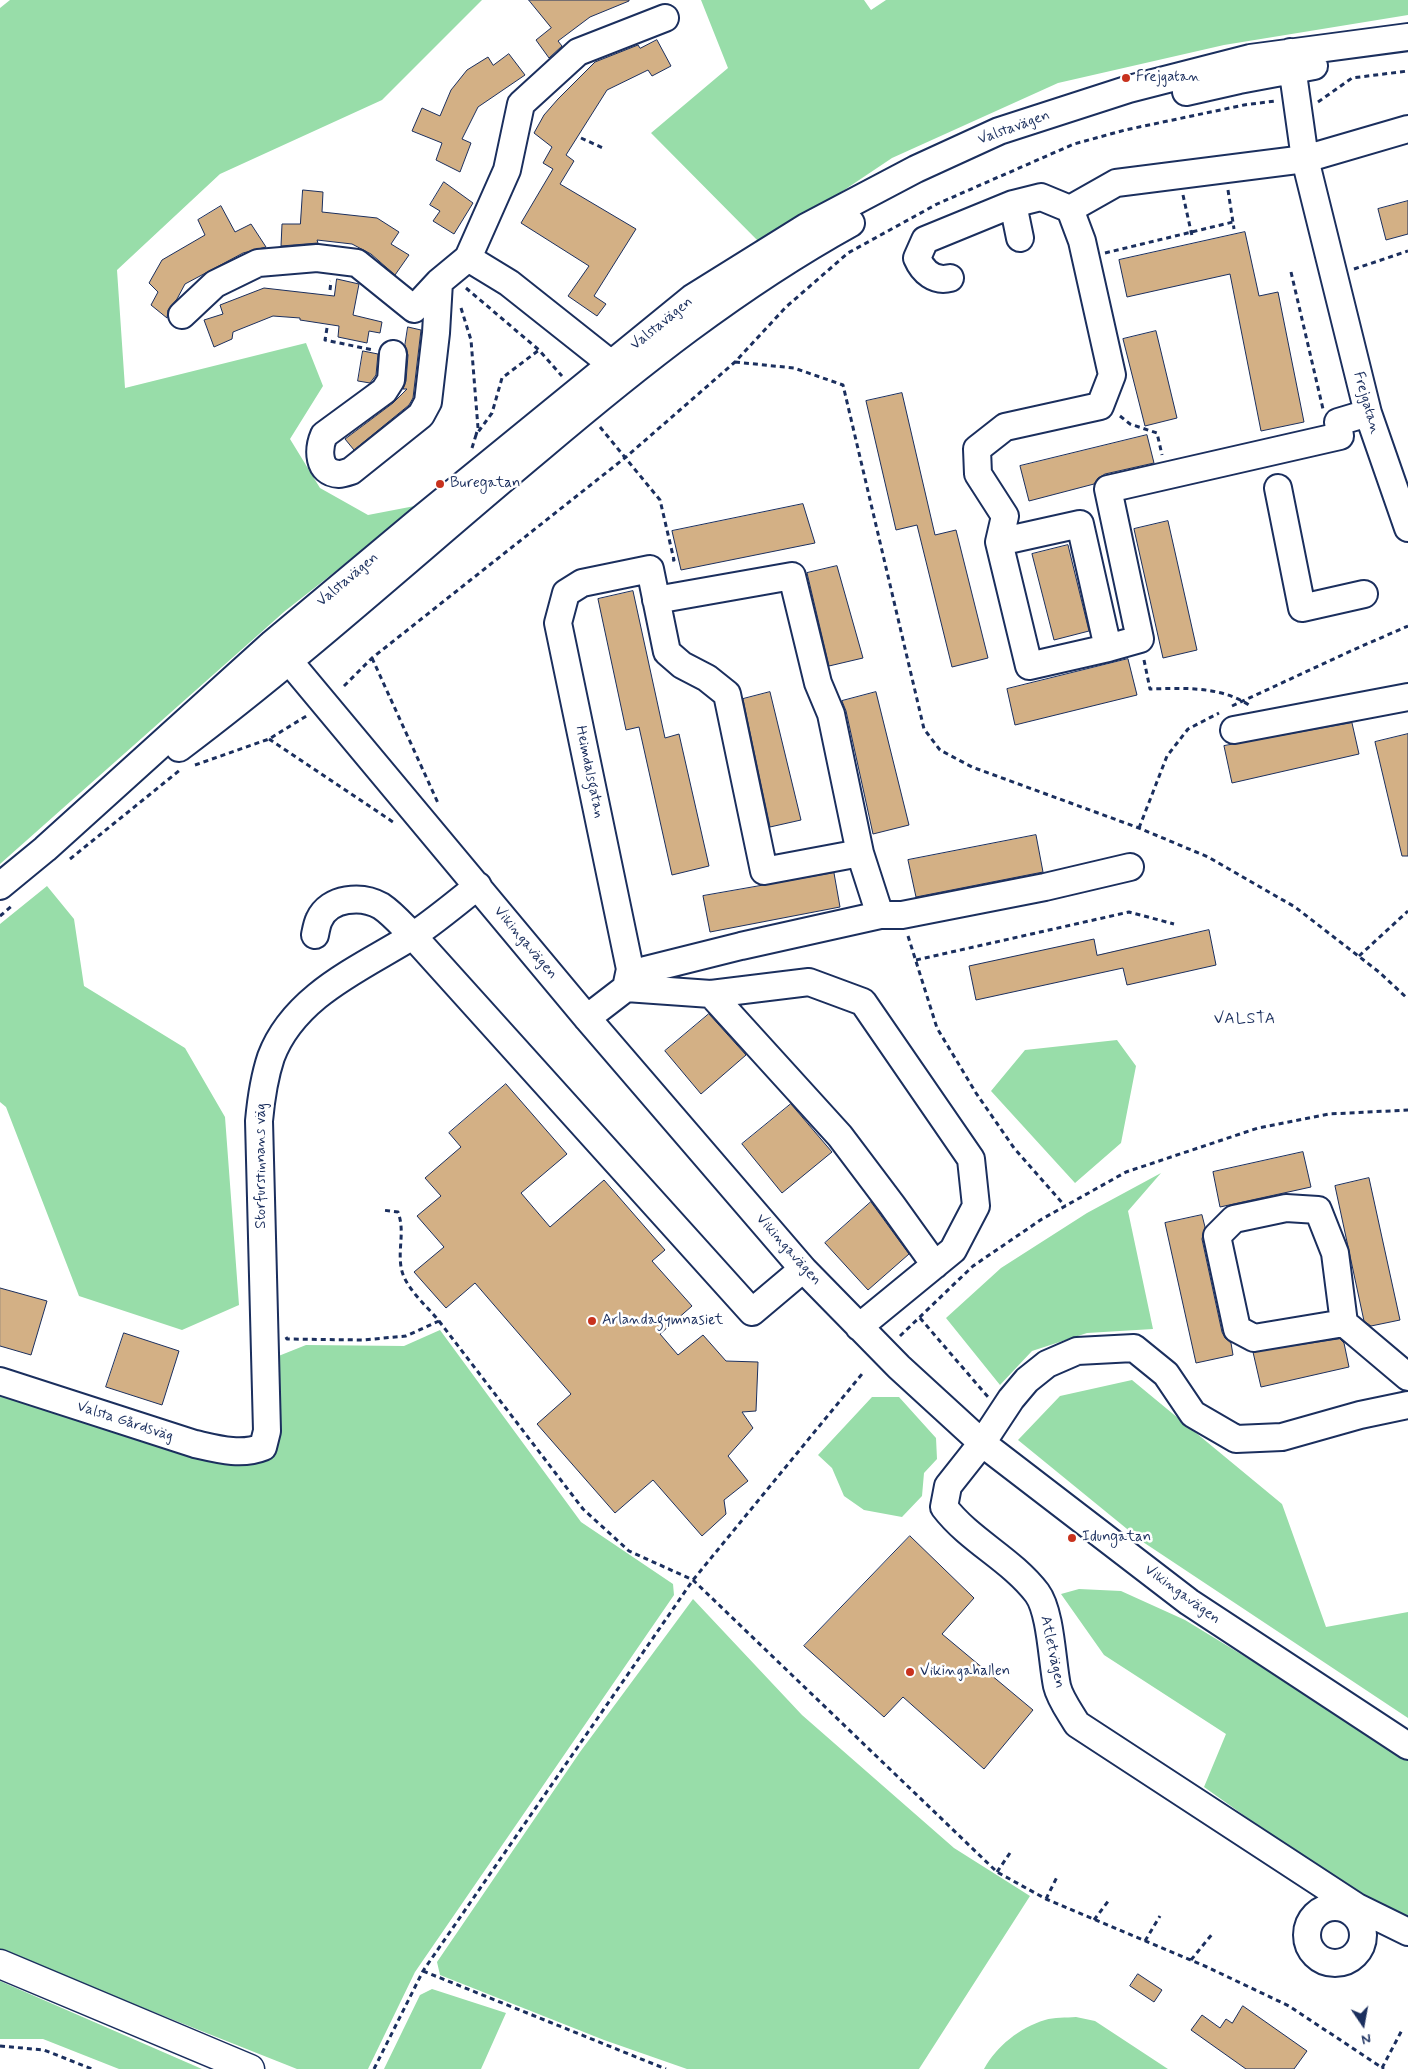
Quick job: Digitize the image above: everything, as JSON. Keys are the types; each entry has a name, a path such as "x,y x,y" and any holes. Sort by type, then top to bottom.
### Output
{"main road":[{"path":"0,1964 250,2069"}],"street":[{"path":"393,354 392,380 384,391 324,435 319,446 319,458 327,470 339,474 351,471 421,415 428,402 436,333 452,272 507,170 522,104 578,52 665,18"},
{"name":"Valstavägen","path":"1291,61 1408,36"},
{"name":"Valstavägen","path":"8,895 45,849 250,694 281,652 619,370 692,298 806,227 916,169 999,131 1129,88 1236,61 1291,61 1408,53"},
{"name":"Frejgatan","path":"1291,61 1305,158 1368,413 1408,528"},
{"path":"1070,209 1116,183 1305,158 1408,129"},
{"path":"950,278 942,280 932,276 921,267 917,258 926,240 1013,204 1041,197 1070,209 1082,241 1112,375 1100,406 1005,427 977,449 978,474 1005,516 999,542 1028,666 1140,640 1108,489 1335,441 1338,422 1368,413"},
{"path":"1013,204 1020,238"},
{"path":"182,315 215,284 258,262 317,258 357,263 414,309 452,272"},
{"path":"452,272 509,284 619,370"},
{"path":"1278,488 1302,608 1364,594"},
{"path":"999,542 1080,524 1108,648"},
{"path":"650,569 667,652 682,665 707,678 727,694 764,871 860,853"},
{"name":"Heimdalsgatan","path":"626,988 630,969 558,623 566,593 582,583 650,569"},
{"path":"656,600 792,576 818,683 831,714 860,853 891,915"},
{"name":"Vikingavägen","path":"281,652 587,1018 803,1269 899,1367 982,1444 1189,1602 1408,1746"},
{"path":"1234,730 1408,697"},
{"path":"587,1018 626,988 644,970 740,946 891,915 1045,887 1130,867"},
{"name":"Storfurstinnans väg","path":"253,1451 263,1448 267,1432 258,1121 263,1089 272,1056 289,1025 309,1002 336,981 413,936 478,886"},
{"path":"315,935 319,918 340,901 369,900 382,907 413,936 752,1312 803,1269"},
{"path":"626,988 711,994 809,982 863,1002 971,1159 976,1206 953,1250 859,1327"},
{"path":"711,994 840,1136 935,1266"},
{"path":"1344,1323 1254,1338 1237,1329 1217,1236 1234,1219 1286,1208 1318,1210 1335,1253 1344,1323 1408,1377"},
{"path":"982,1444 1002,1412 1028,1380 1047,1364 1077,1351 1134,1348 1166,1374 1193,1414 1236,1439 1282,1437 1360,1415 1408,1405"},
{"name":"Valsta Gårdsväg","path":"0,1381 195,1444 228,1451 253,1451"},
{"name":"Atletvägen","path":"982,1444 948,1486 944,1507 955,1521 1008,1565 1038,1594 1048,1623 1058,1688 1076,1724 1357,1907 1403,1930"},
{"path":"1311,1920 1335,1892"},
{"path":"1311,1920 1326,1908 1344,1908 1352,1913 1362,1928 1363,1938 1361,1947 1355,1954"},
{"name":"Atletvägen","path":"1311,1920 1307,1937 1309,1946 1321,1960 1330,1963 1348,1960 1355,1954 1403,1930"}],"path":[{"path":"344,686 372,658 626,457 735,362 786,307 848,253 937,204 1074,144 1125,130 1244,105 1296,98 1318,102 1352,78 1408,71"},
{"path":"582,138 603,148"},
{"path":"1224,169 1234,229"},
{"path":"1178,175 1191,234"},
{"path":"1086,258 1191,234 1233,222"},
{"path":"1334,276 1408,251"},
{"path":"452,272 539,350 562,376"},
{"path":"452,272 472,340 478,428 470,454"},
{"path":"1291,272 1335,441"},
{"path":"327,328 325,340 393,354"},
{"path":"476,435 492,413 502,378 539,350"},
{"path":"735,362 794,368 843,385 924,729 940,750 972,768 1139,828 1208,857 1295,907 1359,956 1408,999"},
{"path":"1102,401 1130,424 1157,433 1168,475"},
{"path":"594,420 660,500 674,560 650,569"},
{"path":"1140,640 1150,689 1201,688 1242,701 1274,722"},
{"path":"70,859 178,771 269,739 308,714"},
{"path":"269,739 397,825"},
{"path":"0,916 8,895"},
{"path":"1359,956 1408,911"},
{"path":"916,960 1129,912 1174,924"},
{"path":"891,915 916,960 937,1028 976,1094 1014,1148 1065,1206"},
{"path":"894,1342 973,1266 1042,1219 1126,1172 1258,1128 1329,1114 1408,1110"},
{"path":"382,1210 398,1212 403,1224 401,1266 405,1280 439,1321 583,1509 629,1552 693,1580 997,1872 1046,1899 1191,1960 1289,2006 1383,2068 1402,2030"},
{"path":"920,1318 1002,1412"},
{"path":"286,1330 286,1339 363,1340 406,1336 439,1321"},
{"path":"374,2069 423,1971 693,1580 862,1374"},
{"path":"997,1872 1012,1850"},
{"path":"1046,1899 1058,1875"},
{"path":"1094,1920 1109,1900"},
{"path":"1145,1941 1160,1916"},
{"path":"1191,1960 1213,1933"},
{"path":"423,1971 666,2069"},
{"path":"0,2046 44,2050 92,2069"}],"green space":[{"path":"10,0 482,0 382,100 220,174 117,270 125,388 306,343 323,386 290,439 320,488 368,515 420,505 285,611 0,864 0,8"},
{"path":"701,0 864,0 871,10 886,0 1408,0 1408,15 1224,45 1058,83 892,158 762,245 651,133 728,68"},
{"path":"47,886 74,919 84,986 185,1048 225,1117 239,1305 182,1330 79,1296 6,1107 0,1102 0,924"},
{"path":"1117,1040 1136,1066 1121,1143 1075,1183 991,1091 1025,1050"},
{"path":"1161,1173 1128,1211 1153,1329 1087,1333 1032,1351 1000,1385 946,1318 1001,1268 1087,1213"},
{"path":"440,1330 581,1522 673,1584 674,1595 415,1972 368,2069 297,2069 0,1951 0,1390 216,1462 275,1455 276,1357 306,1345 404,1346"},
{"path":"1132,1380 1282,1504 1326,1627 1408,1612 1408,1718 1143,1542 1018,1440 1060,1396"},
{"path":"872,1397 899,1397 936,1438 937,1459 924,1473 922,1496 902,1517 864,1510 844,1496 832,1468 818,1455"},
{"path":"1079,1589 1121,1591 1185,1620 1408,1756 1408,1920 1393,1914 1321,1870 1204,1787 1226,1734 1104,1655 1061,1594"},
{"path":"693,1599 802,1715 954,1848 1030,1896 919,2069 687,2069 604,2040 440,1975 437,1962 580,1752"},
{"path":"0,1981 202,2069 119,2069 43,2039 0,2039"},
{"path":"432,1989 506,2013 481,2069 384,2069 420,1995"},
{"path":"1076,2017 1095,2021 1168,2069 984,2069 1002,2045 1026,2028 1049,2019"}],"building":[{"path":"529,0 629,1 590,17 558,41 562,46 549,58 536,40 551,28"},
{"path":"657,40 671,66 652,76 648,70 607,90 566,155 574,161 560,184 636,229 594,296 606,304 597,316 568,296 589,266 521,223 553,169 543,163 552,147 534,133 544,115 595,62 638,45 640,48"},
{"path":"509,54 525,75 478,107 462,139 471,143 460,172 436,160 442,143 412,131 422,108 440,116 451,90 467,70 488,57 493,65"},
{"path":"444,182 473,203 454,234 433,221 440,211 430,205"},
{"path":"303,190 323,192 322,212 377,218 399,232 391,244 409,255 395,275 371,254 352,244 317,240 318,243 281,246 282,224 300,224"},
{"path":"1408,201 1408,234 1386,240 1378,209"},
{"path":"221,206 235,232 251,224 266,247 243,253 185,284 177,299 168,310 167,318 151,305 158,292 149,283 162,260 205,235 198,220"},
{"path":"1245,232 1259,296 1278,292 1304,422 1261,431 1230,274 1127,297 1119,260"},
{"path":"337,279 359,284 353,315 382,322 380,333 369,331 367,343 338,337 339,326 300,320 300,318 273,316 233,332 232,339 214,347 204,320 223,314 220,305 264,288 334,296"},
{"path":"408,327 421,330 413,398 409,405 354,450 345,439 393,403 407,389 403,389 406,381 408,355 405,345"},
{"path":"1156,331 1177,418 1145,426 1123,339"},
{"path":"363,351 378,354 376,375 370,383 358,381"},
{"path":"902,393 935,535 956,530 988,658 952,667 917,525 896,530 866,401"},
{"path":"1147,435 1154,463 1105,474 1098,478 1094,484 1029,501 1020,466"},
{"path":"803,504 815,543 681,570 672,531"},
{"path":"1168,521 1197,650 1163,658 1134,529"},
{"path":"1068,545 1089,631 1054,640 1032,554"},
{"path":"837,566 863,658 829,666 807,573"},
{"path":"633,591 665,738 679,734 709,866 672,875 639,727 626,730 598,599"},
{"path":"1128,659 1137,695 1015,725 1007,689"},
{"path":"770,692 801,820 770,827 743,699"},
{"path":"876,692 909,825 873,834 846,711 842,701"},
{"path":"1352,723 1359,754 1232,783 1224,746"},
{"path":"1408,734 1408,856 1402,856 1375,742"},
{"path":"1036,835 1043,872 916,897 908,860"},
{"path":"834,873 840,907 710,932 703,896"},
{"path":"1209,930 1216,965 1127,985 1123,968 976,1000 969,966 1094,939 1097,955"},
{"path":"709,1014 746,1055 701,1094 665,1051"},
{"name":"Arlandagymnasiet","path":"506,1084 567,1154 521,1193 550,1227 604,1180 665,1250 652,1261 692,1306 660,1334 678,1355 703,1335 726,1361 758,1362 756,1411 742,1412 753,1428 728,1456 748,1481 724,1500 726,1514 702,1536 653,1480 615,1513 537,1424 571,1394 475,1283 446,1308 414,1272 444,1247 417,1216 441,1196 425,1178 461,1147 449,1133"},
{"path":"791,1104 832,1152 782,1193 742,1144"},
{"path":"1303,1152 1311,1187 1220,1207 1213,1172"},
{"path":"1369,1178 1400,1320 1371,1326 1364,1321 1335,1186"},
{"path":"871,1202 909,1254 868,1290 825,1243"},
{"path":"1202,1215 1205,1227 1202,1239 1222,1332 1231,1343 1233,1355 1196,1363 1165,1223"},
{"path":"0,1288 47,1301 31,1355 0,1346"},
{"path":"124,1333 179,1351 162,1405 106,1387"},
{"path":"1340,1339 1344,1343 1349,1367 1261,1387 1253,1352"},
{"name":"Vikingahallen","path":"910,1536 974,1598 942,1634 1033,1710 984,1769 903,1697 884,1717 804,1646"},
{"path":"1138,1974 1162,1990 1154,2002 1130,1986"},
{"path":"1243,2006 1307,2051 1294,2069 1246,2069 1191,2030 1202,2015 1220,2028 1226,2019 1232,2023"}],"place":[{"name":"Frejgatan","path":"1126,78"},
{"name":"Buregatan","path":"440,484"},
{"name":"Arlandagymnasiet","path":"592,1321"},
{"name":"Idungatan","path":"1072,1538"},
{"name":"Vikingahallen","path":"910,1672"}],"district":[{"name":"VALSTA","path":"1245,1020"}]}
